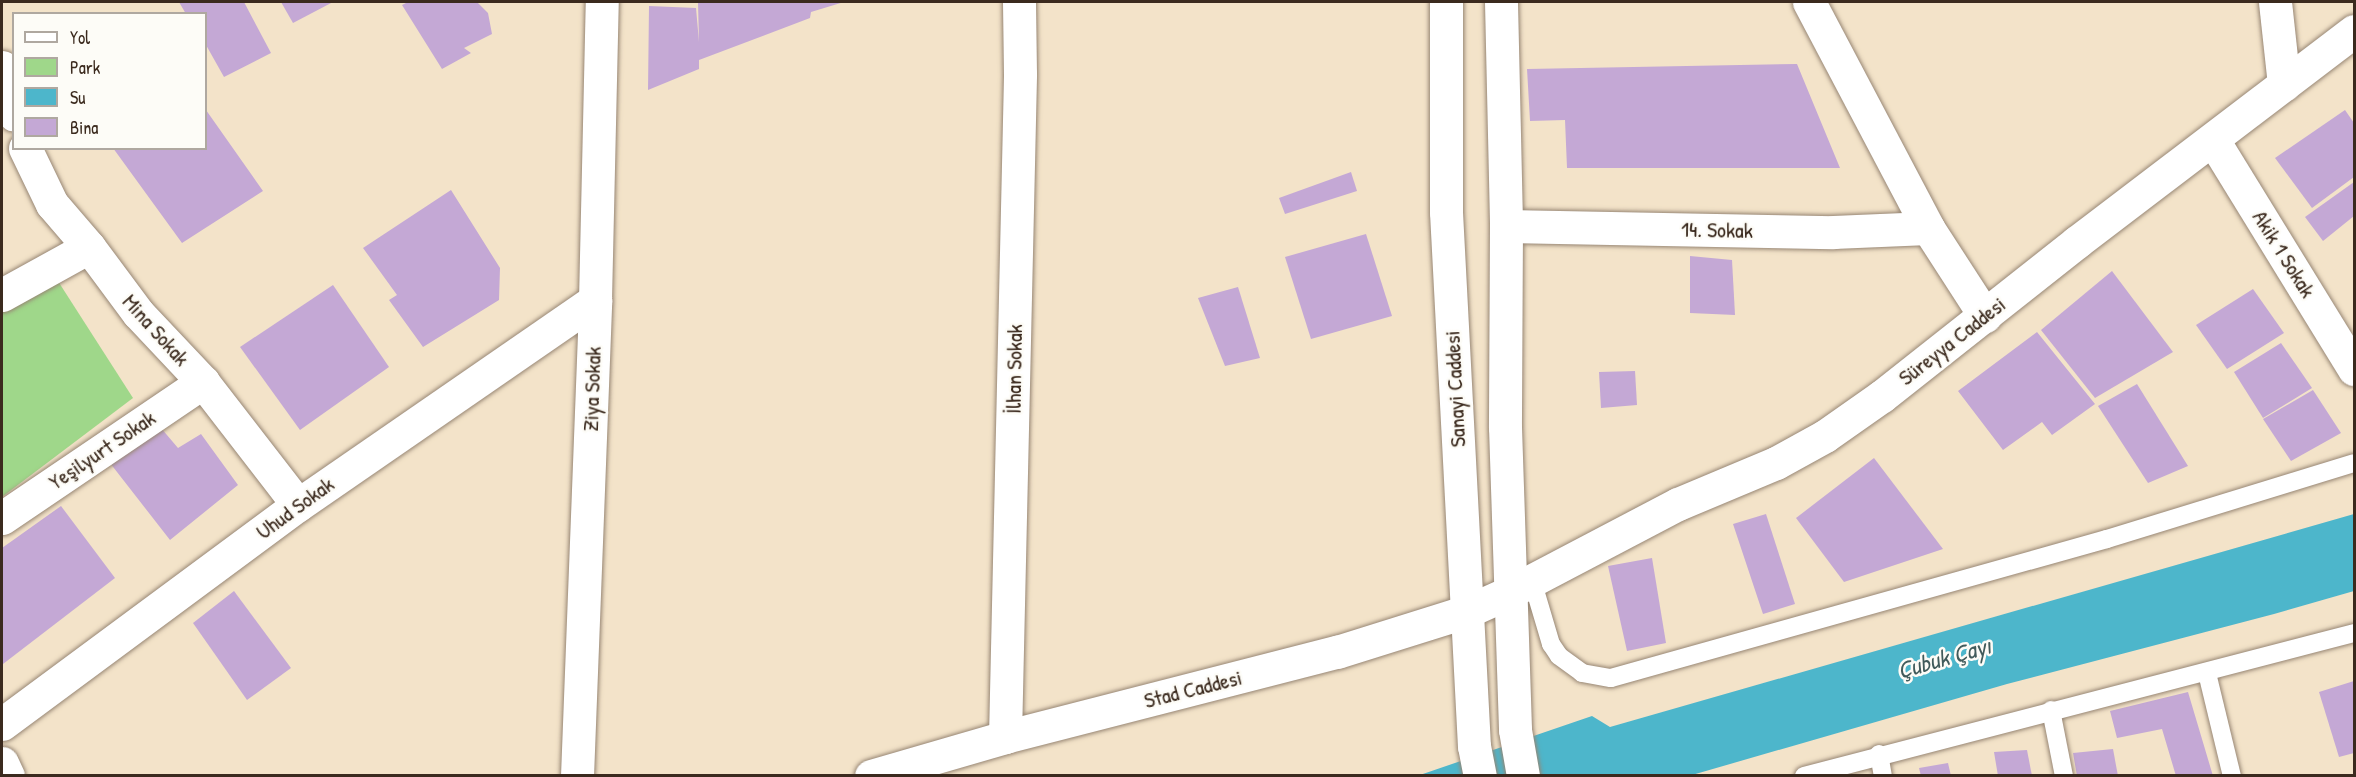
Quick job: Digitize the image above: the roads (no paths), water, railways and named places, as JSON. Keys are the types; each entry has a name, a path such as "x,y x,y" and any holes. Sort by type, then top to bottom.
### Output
{"street":[{"name":"Ziya Sokak","path":"577,776 595,300 602,2"},
{"name":"İlhan Sokak","path":"1005,737 1020,74 1019,2"},
{"name":"Sanayi Caddesi","path":"1446,2 1446,212 1477,761"},
{"path":"1501,2 1506,226 1505,427 1522,585 1515,730 1523,776"},
{"path":"1809,2 1928,228 1986,316"},
{"path":"2275,2 2284,85"},
{"name":"Süreyya Caddesi","path":"1522,585 1678,504 1776,463 1825,436 1986,316 2077,243 2355,31"},
{"path":"2,67 12,107"},
{"name":"Akik 1 Sokak","path":"2213,140 2355,369"},
{"name":"Mina Sokak","path":"26,150 30,164 52,204 89,247 138,314 203,382 298,505"},
{"name":"14. Sokak","path":"1506,226 1833,232 1928,228"},
{"path":"2,295 89,247"},
{"name":"Uhud Sokak","path":"2,724 298,505 595,300"},
{"name":"Yeşilyurt Sokak","path":"2,518 203,382"},
{"name":"Stad Caddesi","path":"871,776 1005,737 1337,652 1468,611 1522,585"},
{"path":"2,763 8,776"}],"lane":[{"path":"1522,585 1559,656 1582,673 1611,678 2107,539 2355,463"},
{"path":"1804,776 1879,754 2207,673 2355,633"},
{"path":"2207,673 2232,776"},
{"path":"2051,710 2064,776"},
{"path":"1879,754 1883,776"}],"water":[{"name":"Çubuk Çayı","path":"2354,514 2354,591 2274,614 2007,684 1692,775 1417,776 1592,716 1610,727"}]}
